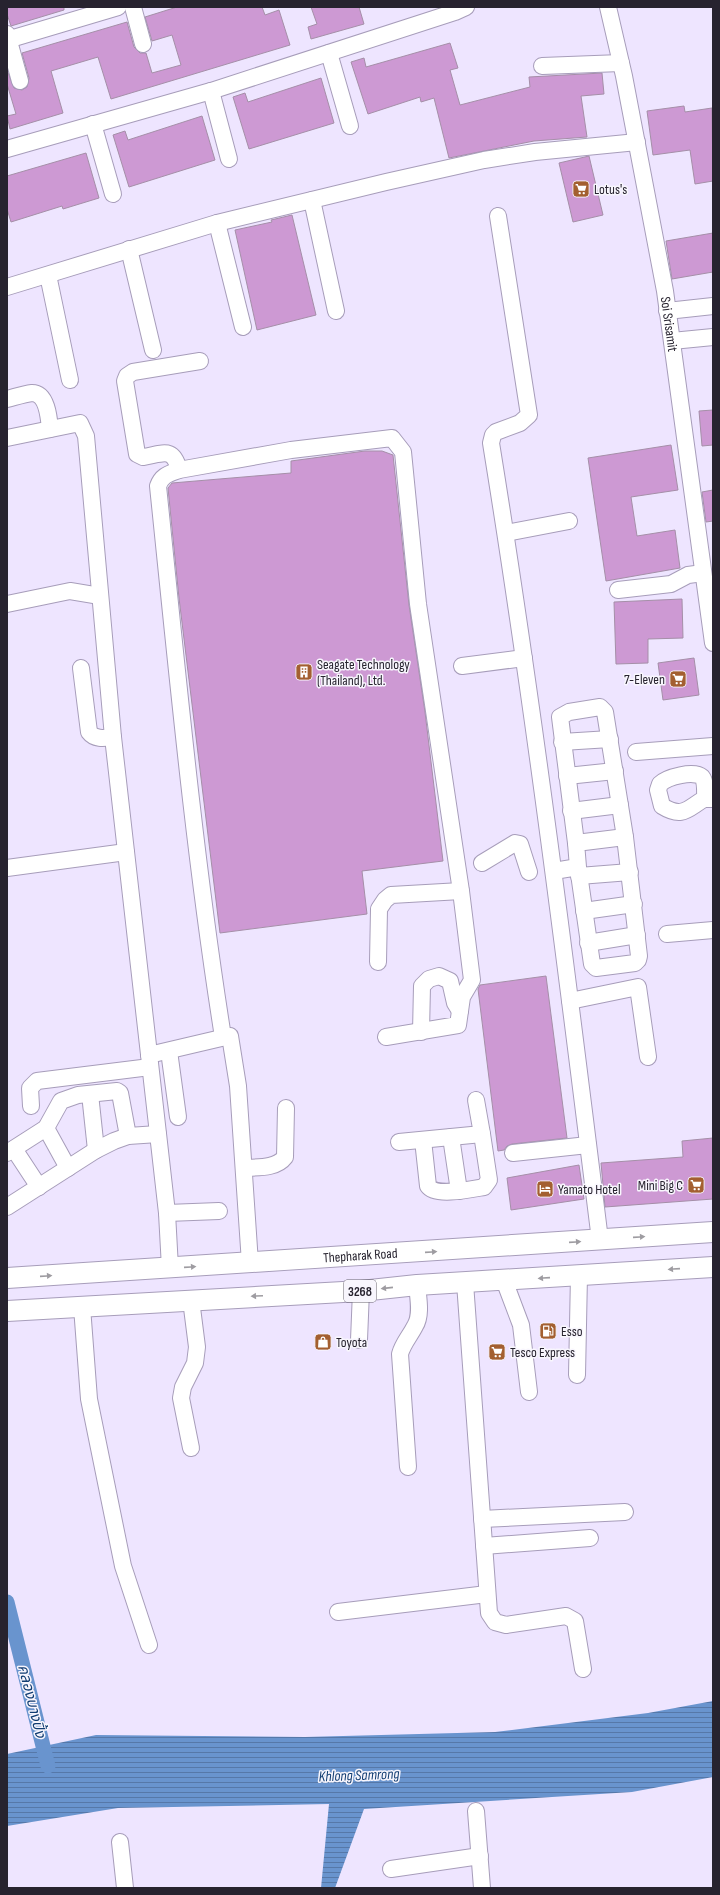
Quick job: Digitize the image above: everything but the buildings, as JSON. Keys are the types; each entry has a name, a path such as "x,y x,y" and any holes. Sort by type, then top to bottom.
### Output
{"main road":[{"name":"Thepharak Road","path":"7,1278 411,1253 713,1232"},
{"path":"411,1253 417,1285"},
{"name":"3268","path":"7,1311 713,1267"}],"street":[{"path":"20,81 8,38 118,7"},
{"path":"133,7 143,44"},
{"path":"7,149 211,90 455,12 466,7"},
{"name":"Soi Srisamit","path":"608,7 622,63 665,290 703,573 710,601 713,643"},
{"path":"329,53 350,126"},
{"path":"542,66 622,63"},
{"path":"211,90 229,159"},
{"path":"93,124 113,194"},
{"path":"7,287 129,248 217,223 484,160 535,152 636,142"},
{"path":"312,200 336,311"},
{"path":"498,216 529,415 520,423 496,432 493,435 491,443 506,534 554,872 600,1240"},
{"path":"217,223 243,327"},
{"path":"129,248 153,350"},
{"path":"48,275 70,380"},
{"path":"667,311 713,306"},
{"path":"672,341 713,338"},
{"path":"179,470 176,460 172,455 166,454 143,457 137,454 124,381 127,376 133,372 200,361"},
{"path":"7,399 32,393 38,394 44,401 50,429"},
{"path":"7,438 80,423 86,436 113,737 167,1212 170,1268"},
{"path":"223,1037 209,944 188,773 158,486 160,479 179,470 291,450 392,438 403,452 418,604 461,891 472,980 462,997 458,1026 386,1037"},
{"path":"506,534 569,520"},
{"path":"618,590 671,584 688,575 703,573"},
{"path":"7,604 70,591 100,596"},
{"path":"462,666 524,658"},
{"path":"80,668 89,732 92,737 96,738 113,737"},
{"path":"600,707 605,712 610,739 626,837 640,956 635,963 596,968 592,964 588,943 562,742 560,722 562,714 600,707"},
{"path":"562,742 610,739"},
{"path":"636,752 713,746"},
{"path":"567,776 615,771"},
{"path":"571,811 620,805"},
{"path":"576,842 626,837"},
{"path":"482,863 518,842 529,872"},
{"path":"7,868 126,852"},
{"path":"554,872 630,872"},
{"path":"378,962 379,908 385,900 391,896 461,891"},
{"path":"584,911 634,904"},
{"path":"666,934 713,930"},
{"path":"588,943 637,935"},
{"path":"421,1032 422,986 429,979 439,976 450,981 455,1004 460,1011"},
{"path":"570,1001 638,987 648,1057"},
{"path":"31,1106 30,1088 37,1081 149,1061 168,1051 230,1036 238,1086 250,1263"},
{"path":"168,1051 178,1117"},
{"path":"39,1187 11,1151 46,1128 61,1101 78,1095 117,1091 120,1093 128,1136"},
{"path":"90,1094 96,1150"},
{"path":"423,1140 428,1186 430,1190 437,1192 459,1190 484,1187 488,1184 489,1180 476,1100"},
{"path":"244,1168 273,1166 282,1162 285,1157 286,1108"},
{"path":"46,1128 68,1168"},
{"path":"8,1205 96,1150 128,1136 158,1134"},
{"path":"399,1142 482,1134"},
{"path":"451,1137 459,1190"},
{"path":"513,1153 588,1146"},
{"path":"167,1212 219,1211"},
{"path":"577,1375 579,1275"},
{"path":"504,1280 521,1325 529,1392"},
{"path":"465,1283 489,1613 495,1622 506,1625 566,1616 575,1621 583,1669"},
{"path":"408,1467 400,1354 405,1341 416,1324 419,1313 417,1285"},
{"path":"359,1340 361,1290"},
{"path":"191,1300 197,1347 195,1363 184,1387 181,1398 191,1448"},
{"path":"82,1306 89,1399 123,1566 149,1645"},
{"path":"482,1519 625,1512"},
{"path":"484,1546 590,1538"},
{"path":"338,1612 487,1594"},
{"path":"476,1811 482,1888"},
{"path":"120,1842 125,1888"},
{"path":"391,1869 480,1856"}],"water":[{"name":"Khlong Samrong","path":"713,1701 713,1777 632,1792 364,1809 335,1888 321,1888 329,1804 118,1808 7,1826 7,1754 96,1735 305,1737 495,1732 648,1713"}],"waterway":[{"name":"คลองบางปิ้ง","path":"7,1602 48,1766"}],"place":[{"name":"Lotus's","path":"581,189"},
{"name":"Seagate Technology (Thailand), Ltd.","path":"304,672"},
{"name":"7-Eleven","path":"678,679"},
{"name":"Mini Big C","path":"696,1185"},
{"name":"Yamato Hotel","path":"545,1189"},
{"name":"Esso","path":"548,1331"},
{"name":"Toyota","path":"323,1342"},
{"name":"Tesco Express","path":"497,1352"}]}
